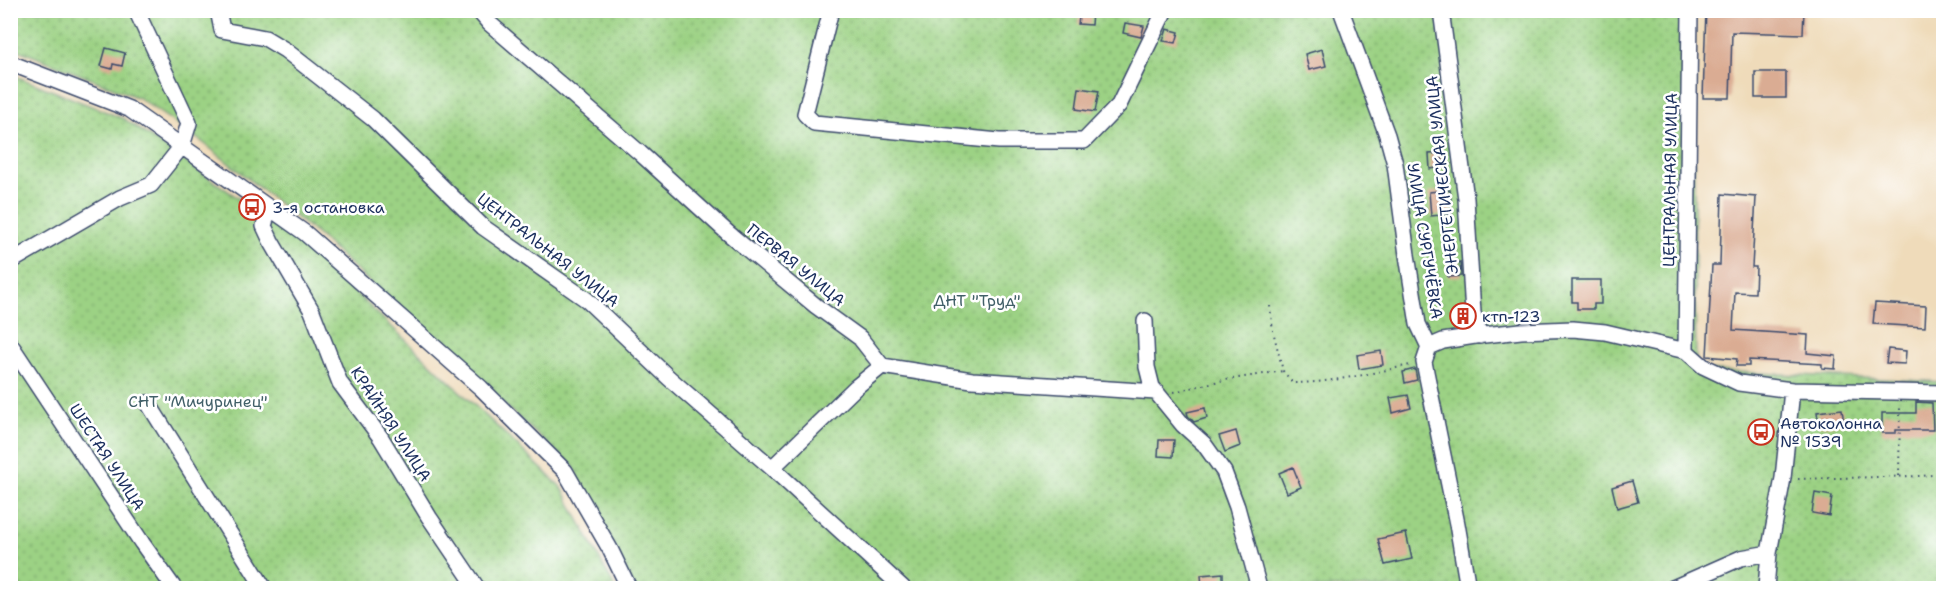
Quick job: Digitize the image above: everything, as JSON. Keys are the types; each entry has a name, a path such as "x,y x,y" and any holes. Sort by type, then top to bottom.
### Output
{"street":[{"path":"10,262 120,198 151,185 182,146 189,123 136,10"},
{"name":"ЦЕНТРАЛЬНАЯ УЛИЦА","path":"218,10 222,30 265,38 285,50 373,119 483,227 587,300 669,378 772,468 903,588"},
{"name":"ПЕРВАЯ УЛИЦА","path":"478,10 489,23 640,153 728,233 816,306 860,338 882,366"},
{"path":"831,10 805,114 814,123 999,141 1084,141 1119,105 1166,10"},
{"name":"УЛИЦА СУРГУЧЁВКА","path":"1341,10 1387,135 1395,164 1418,324 1429,346"},
{"name":"ЭНЕРГЕТИЧЕСКАЯ УЛИЦА","path":"1441,10 1466,199 1473,313 1480,336"},
{"name":"ЦЕНТРАЛЬНАЯ УЛИЦА","path":"1686,351 1689,10"},
{"path":"10,63 129,109 305,233 481,388 565,471 610,549 629,588"},
{"name":"КРАЙНЯЯ УЛИЦА","path":"269,208 264,225 270,241 312,311 340,383 381,438 429,517 477,588"},
{"path":"1145,321 1147,367 1152,387 1183,424 1204,444 1224,472 1237,507 1259,588"},
{"path":"1468,588 1424,362 1429,346 1443,341 1521,331 1573,329 1605,332 1686,351 1703,366 1739,383 1792,390 1944,393"},
{"name":"ШЕСТАЯ УЛИЦА","path":"10,344 174,588"},
{"path":"772,468 856,387 882,366 972,380 1158,395"},
{"path":"1766,588 1769,553 1783,478 1792,390"},
{"path":"148,403 264,588"},
{"path":"1673,588 1741,558 1769,553"}],"path":[{"path":"1270,306 1272,331 1283,371 1293,383 1307,383 1377,372 1424,362"},
{"path":"1158,395 1219,381 1283,371"},
{"path":"1899,477 1900,392"},
{"path":"1783,478 1899,477 1944,474"}],"green space":[{"name":"ДНТ \"Труд\"","path":"11,10 1692,11 1696,370 1943,382 1943,588 634,588 574,468 318,235 205,144 139,98 11,47"},
{"name":"СНТ \"Мичуринец\"","path":"10,74 124,119 303,243 562,488 615,588 11,588"}],"building":[{"path":"1706,10 1804,10 1803,34 1732,32 1730,98 1703,98"},
{"path":"1080,11 1092,12 1091,25 1078,24"},
{"path":"1125,23 1144,26 1141,37 1123,33"},
{"path":"1167,29 1179,32 1176,43 1163,41"},
{"path":"106,48 125,53 122,66 113,64 112,69 101,66"},
{"path":"1322,49 1326,66 1309,70 1305,54"},
{"path":"1755,72 1786,72 1786,98 1755,98"},
{"path":"1079,88 1099,91 1095,112 1076,109"},
{"path":"1442,153 1443,167 1430,169 1429,154"},
{"path":"1450,190 1452,214 1431,216 1429,192"},
{"path":"1722,194 1756,197 1752,267 1756,267 1755,293 1735,292 1733,330 1808,335 1807,353 1836,356 1835,369 1822,368 1822,364 1749,360 1749,366 1736,366 1737,359 1707,356 1712,265 1720,265"},
{"path":"1460,262 1461,276 1448,277 1447,263"},
{"path":"1572,280 1601,280 1601,304 1594,304 1594,309 1577,309 1577,302 1572,302"},
{"path":"1875,303 1926,306 1925,327 1873,324"},
{"path":"1888,349 1906,351 1905,364 1886,363"},
{"path":"1381,351 1383,365 1359,369 1357,355"},
{"path":"1415,369 1417,380 1405,383 1403,372"},
{"path":"1408,395 1411,408 1393,413 1390,398"},
{"path":"1916,402 1932,403 1933,430 1896,430 1896,433 1882,433 1882,413 1916,413"},
{"path":"1205,408 1207,418 1194,422 1188,416 1187,412"},
{"path":"1842,409 1844,424 1819,426 1817,412"},
{"path":"1236,431 1240,446 1225,452 1219,436"},
{"path":"1159,440 1174,440 1173,457 1158,456"},
{"path":"1293,467 1301,487 1287,493 1279,473"},
{"path":"1632,481 1638,502 1617,508 1612,487"},
{"path":"1815,493 1832,496 1829,516 1812,513"},
{"path":"1406,533 1412,559 1385,565 1378,539"},
{"path":"1223,573 1223,585 1202,587 1201,575"}],"place":[{"name":"3-я остановка","path":"252,207"},
{"name":"ктп-123","path":"1463,316"},
{"name":"Автоколонна № 1539","path":"1761,432"}]}
